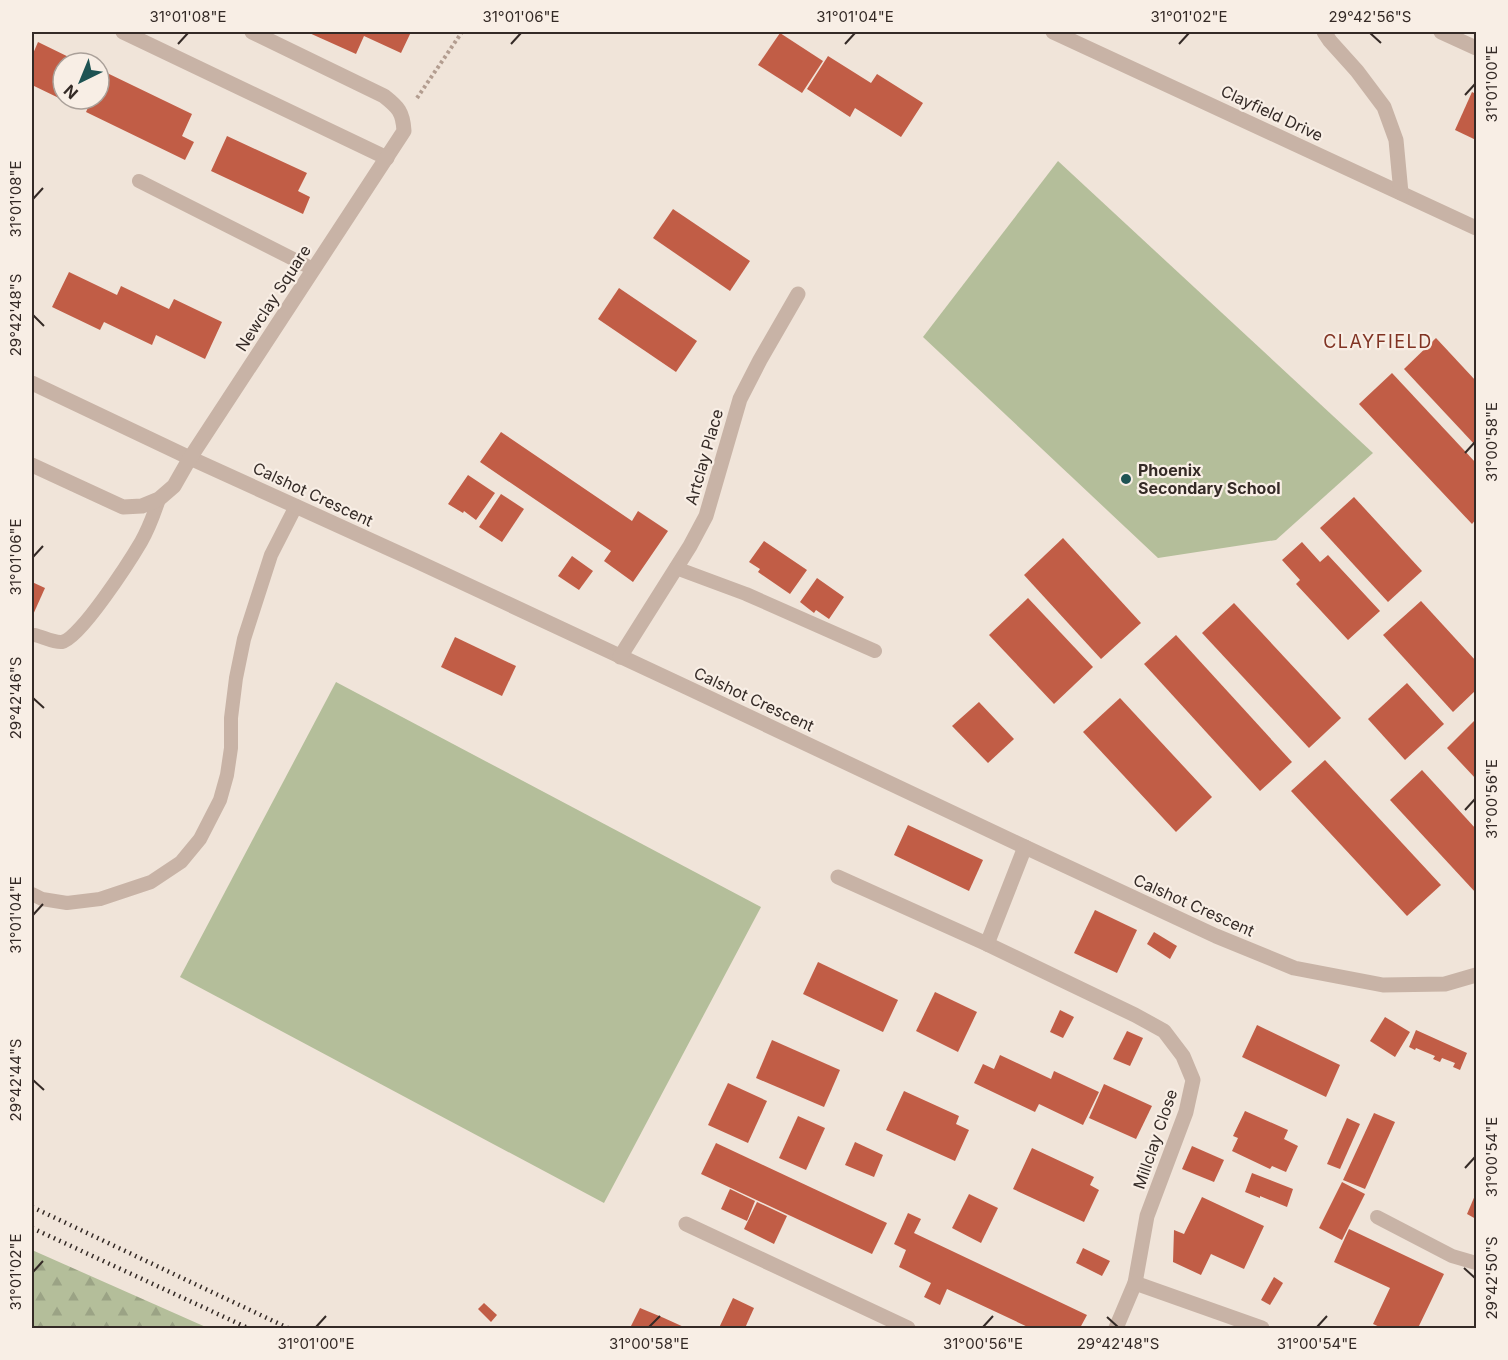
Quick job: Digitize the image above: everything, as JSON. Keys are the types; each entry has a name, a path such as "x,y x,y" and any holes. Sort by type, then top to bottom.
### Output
{"street":[{"path":"123,32 387,158"},
{"path":"252,32 384,96 396,106 403,118"},
{"name":"Clayfield Drive","path":"1053,32 1476,228"},
{"path":"1324,32 1384,106 1396,140 1401,193"},
{"path":"1441,32 1476,48"},
{"name":"Newclay Square","path":"159,499 174,486 190,458 387,158 404,131 403,118"},
{"name":"Artclay Place","path":"620,657 706,516 740,399 798,294"},
{"name":"Calshot Crescent","path":"32,383 1025,848 1216,936 1294,968 1383,985 1445,984 1476,975"},
{"path":"32,465 123,507 142,506 159,499"},
{"path":"987,944 1025,848"},
{"name":"Millclay Close","path":"838,877 1117,1006 1164,1031 1183,1056 1193,1080 1186,1112 1147,1216 1135,1283 1116,1329"},
{"path":"686,1224 908,1329"},
{"path":"1135,1283 1256,1327"}],"lane":[{"path":"139,181 313,269"},
{"path":"35,635 61,642 70,638 81,628 142,541 159,499"},
{"path":"32,894 42,899 67,903 100,899 151,882 181,862 200,839 220,800 227,775 231,748 233,698 244,639 272,555 296,506"},
{"path":"676,568 746,594 875,651"},
{"path":"1377,1217 1452,1256 1476,1263"}],"path":[{"path":"403,118 462,32"}],"green space":[{"path":"1058,161 1373,453 1276,540 1158,558 923,337"},
{"path":"336,682 761,907 604,1203 180,977"},
{"path":"32,1250 208,1328 32,1328"}],"building":[{"path":"307,32 411,32 401,53 364,36 356,54"},
{"path":"780,33 823,61 802,93 758,65"},
{"path":"38,42 56,51 51,51 51,94 32,85 32,56"},
{"path":"828,56 871,83 877,74 923,103 901,137 855,108 850,117 807,89"},
{"path":"111,75 192,114 182,136 194,142 185,160 86,112 111,111"},
{"path":"1472,92 1476,94 1476,140 1455,130"},
{"path":"227,136 307,173 298,191 310,197 303,214 211,171"},
{"path":"673,209 750,261 730,291 653,238"},
{"path":"69,272 117,295 121,286 169,309 174,299 222,322 205,359 156,335 152,345 104,322 100,330 52,307"},
{"path":"619,288 697,341 676,372 598,319"},
{"path":"1436,338 1476,381 1476,446 1404,369"},
{"path":"1392,373 1476,463 1476,519 1472,524 1359,404"},
{"path":"501,432 632,521 638,511 668,531 633,582 604,561 611,551 480,462"},
{"path":"468,475 495,493 476,520 464,511 463,513 448,504"},
{"path":"501,494 524,509 502,542 479,527"},
{"path":"1354,497 1422,571 1388,602 1320,528"},
{"path":"1063,538 1141,623 1101,659 1024,575"},
{"path":"764,541 807,570 790,594 758,572 760,569 749,562"},
{"path":"1302,542 1320,562 1328,555 1380,611 1348,640 1296,584 1300,580 1282,560"},
{"path":"572,556 593,571 579,590 558,576"},
{"path":"817,578 844,597 829,619 816,610 814,613 800,602"},
{"path":"32,582 45,588 32,617"},
{"path":"1028,598 1093,667 1054,704 989,635"},
{"path":"1421,601 1476,661 1476,690 1453,712 1383,635"},
{"path":"1234,603 1341,718 1309,748 1202,633"},
{"path":"1176,635 1292,762 1260,791 1144,664"},
{"path":"455,637 516,666 502,696 441,667"},
{"path":"1407,683 1444,724 1405,760 1368,719"},
{"path":"1120,698 1212,797 1176,832 1083,732"},
{"path":"979,702 1014,739 988,763 952,726"},
{"path":"1476,719 1476,779 1447,748"},
{"path":"1325,760 1441,885 1407,916 1291,791"},
{"path":"1422,770 1476,829 1476,893 1390,800"},
{"path":"908,825 983,860 969,891 894,855"},
{"path":"1095,910 1137,930 1117,973 1074,953"},
{"path":"1154,932 1177,946 1170,959 1147,944"},
{"path":"818,962 898,1000 883,1032 803,994"},
{"path":"935,992 977,1012 958,1052 916,1031"},
{"path":"1060,1010 1074,1017 1063,1038 1050,1032"},
{"path":"1385,1017 1410,1032 1395,1057 1370,1041"},
{"path":"1257,1025 1340,1065 1326,1097 1242,1057"},
{"path":"1416,1030 1467,1053 1460,1070 1453,1067 1455,1063 1442,1058 1440,1062 1433,1059 1435,1056 1409,1047"},
{"path":"1127,1031 1143,1038 1130,1066 1113,1059"},
{"path":"772,1040 840,1070 824,1107 756,1078"},
{"path":"1000,1055 1051,1079 1054,1071 1099,1092 1083,1125 1039,1104 1035,1112 974,1083 983,1064 994,1069"},
{"path":"728,1083 767,1101 748,1143 708,1125"},
{"path":"1104,1084 1152,1106 1136,1139 1089,1118"},
{"path":"904,1091 959,1116 956,1124 969,1130 955,1161 886,1130"},
{"path":"1245,1111 1288,1130 1284,1139 1298,1146 1286,1172 1272,1166 1270,1169 1232,1151 1238,1138 1233,1136"},
{"path":"1374,1113 1395,1122 1365,1189 1343,1180"},
{"path":"798,1116 825,1128 806,1170 779,1158"},
{"path":"1347,1118 1360,1124 1340,1169 1327,1164"},
{"path":"855,1142 883,1155 874,1177 845,1165"},
{"path":"716,1143 887,1223 872,1254 701,1174"},
{"path":"1192,1146 1224,1160 1214,1182 1182,1169"},
{"path":"1032,1148 1094,1177 1090,1185 1099,1190 1084,1222 1013,1189"},
{"path":"1252,1173 1293,1189 1287,1207 1245,1192"},
{"path":"1342,1182 1365,1194 1342,1240 1319,1228"},
{"path":"730,1189 755,1201 747,1221 721,1209"},
{"path":"1476,1193 1476,1219 1467,1214"},
{"path":"969,1194 998,1208 981,1243 952,1228"},
{"path":"1202,1197 1264,1226 1244,1269 1211,1254 1201,1275 1173,1262 1174,1230 1184,1234"},
{"path":"757,1202 787,1216 774,1244 744,1229"},
{"path":"908,1213 921,1219 914,1233 1087,1315 1080,1328 1030,1328 947,1289 940,1305 924,1297 931,1283 899,1267 906,1250 894,1244"},
{"path":"1349,1229 1444,1274 1418,1328 1382,1328 1373,1324 1390,1288 1334,1262"},
{"path":"1083,1248 1110,1261 1102,1276 1076,1263"},
{"path":"1274,1277 1283,1283 1270,1305 1261,1300"},
{"path":"733,1298 754,1308 745,1328 719,1328"},
{"path":"484,1303 497,1315 491,1322 478,1309"},
{"path":"640,1308 664,1318 686,1328 630,1328"}],"railway":[{"path":"32,1207 288,1328"},
{"path":"32,1228 248,1328"}],"place":[{"name":"Phoenix Secondary School","path":"1126,479"}],"district":[{"name":"CLAYFIELD","path":"1378,341"}]}
